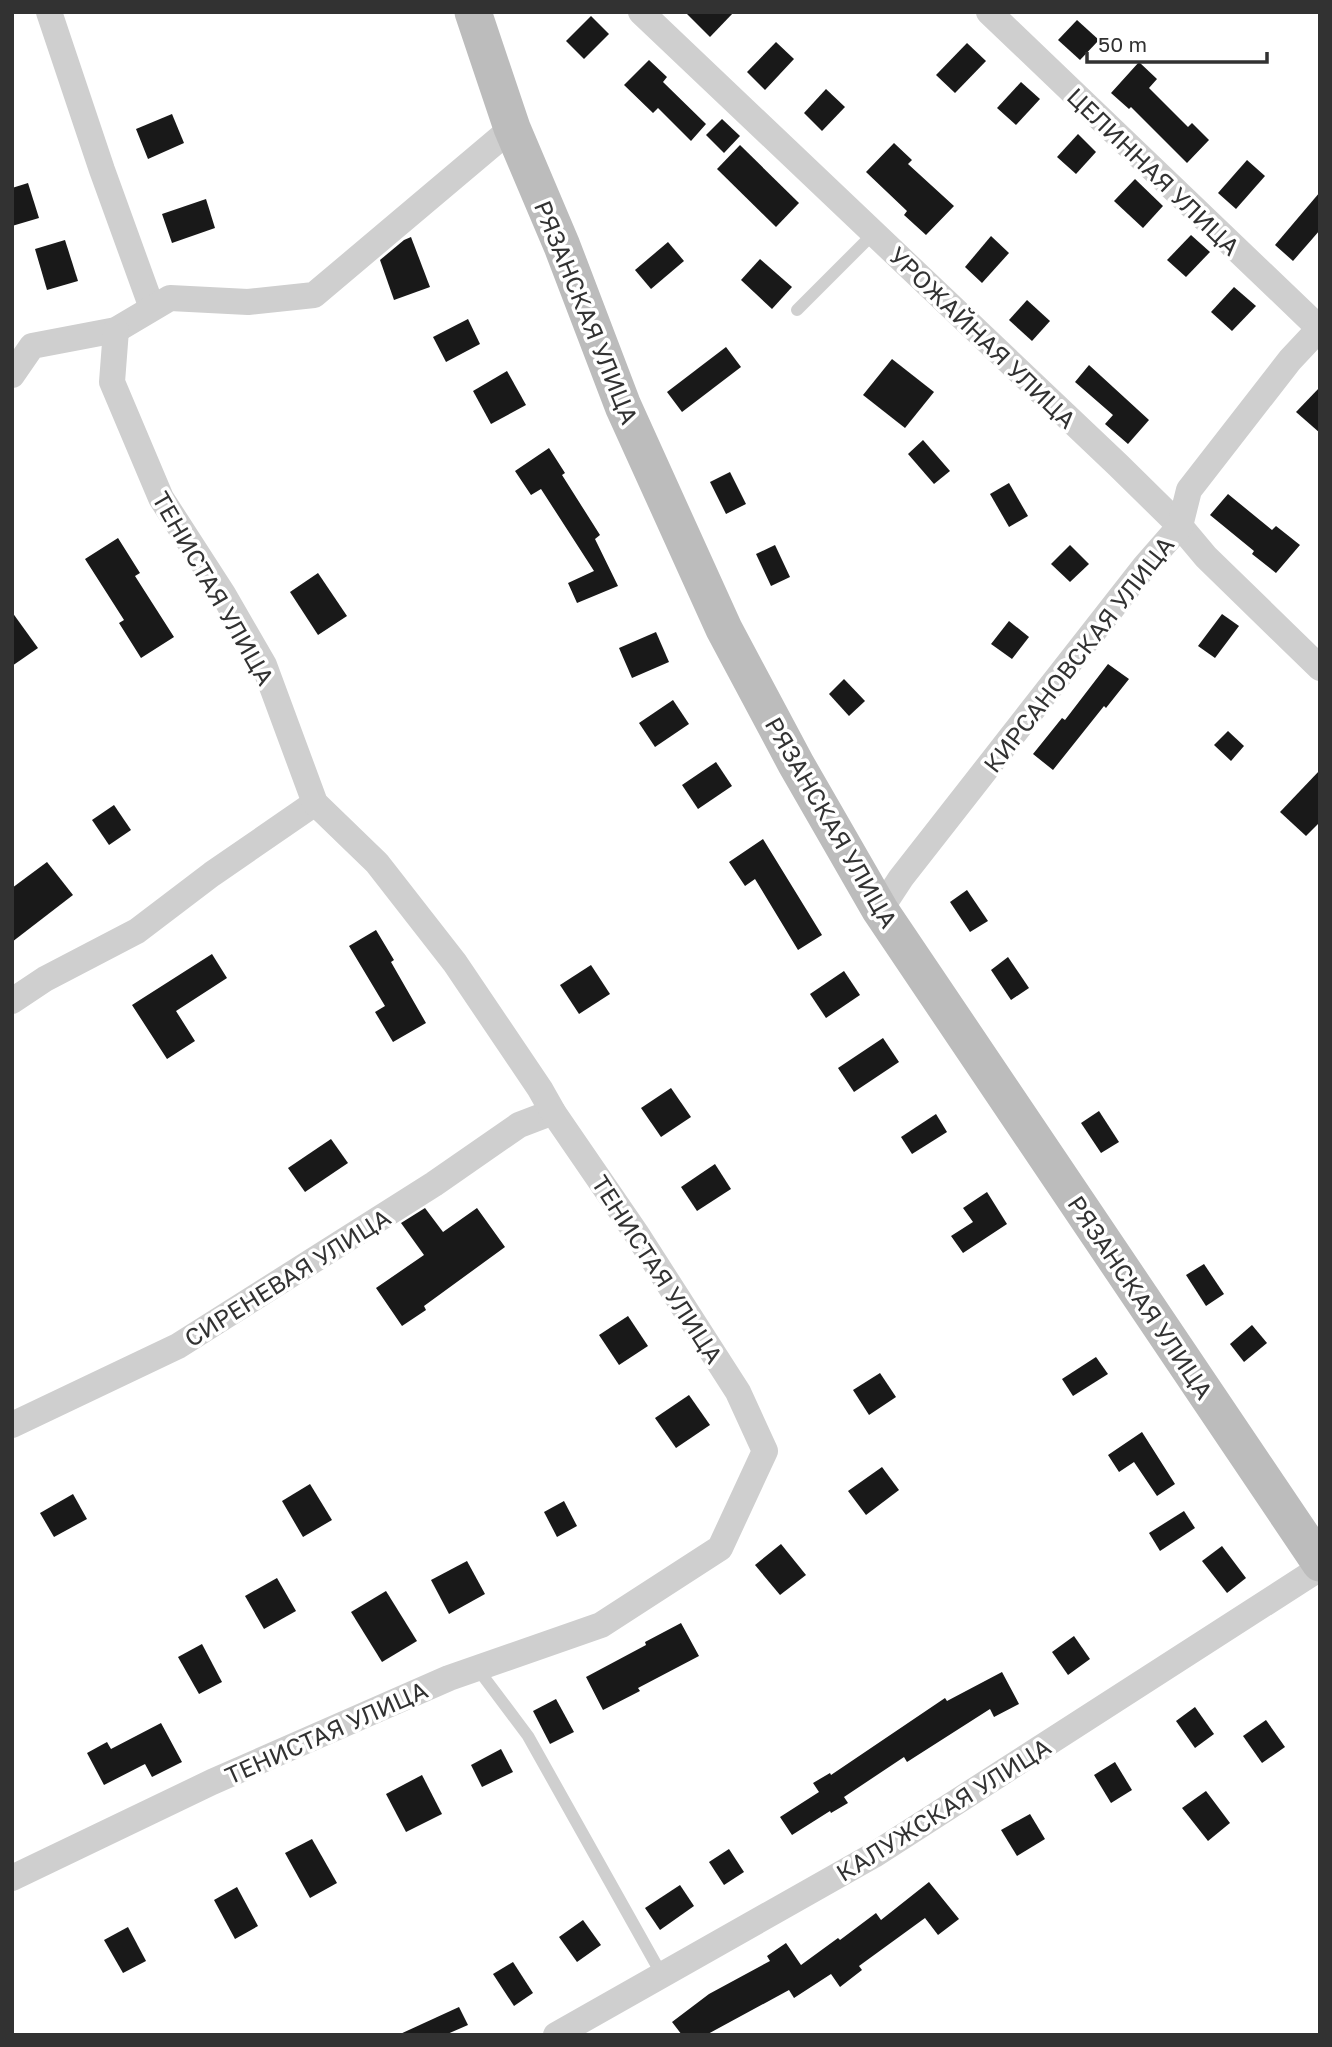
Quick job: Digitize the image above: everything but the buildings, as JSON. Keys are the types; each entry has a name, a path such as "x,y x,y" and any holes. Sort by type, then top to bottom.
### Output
{"main road":[{"name":"РЯЗАНСКАЯ УЛИЦА","path":"473,12 512,128 562,246 623,406 723,629 796,764 880,910 1320,1566"}],"street":[{"path":"49,12 152,309"},
{"name":"УРОЖАЙНАЯ УЛИЦА","path":"641,12 1180,526 1206,557 1320,667"},
{"name":"ЦЕЛИННАЯ УЛИЦА","path":"989,12 1320,329"},
{"path":"12,375 22,347 116,330 170,298 248,302 314,295 512,128"},
{"name":"КИРСАНОВСКАЯ УЛИЦА","path":"880,910 901,878 1145,566 1180,526 1189,490 1290,360 1320,329"},
{"name":"ТЕНИСТАЯ УЛИЦА","path":"12,1878 212,1782 449,1678 601,1625 720,1548 765,1451 738,1392 636,1233 455,963 377,863 315,803 264,665 223,594 160,498 112,382 116,330"},
{"path":"12,1001 45,979 137,931 212,874 315,803"},
{"name":"СИРЕНЕВАЯ УЛИЦА","path":"12,1425 178,1346 434,1184 519,1125 553,1112"},
{"name":"КАЛУЖСКАЯ УЛИЦА","path":"556,2035 874,1856 1320,1566"}],"lane":[{"path":"796,310 874,233"},
{"path":"477,1668 528,1736 662,1975"}]}
